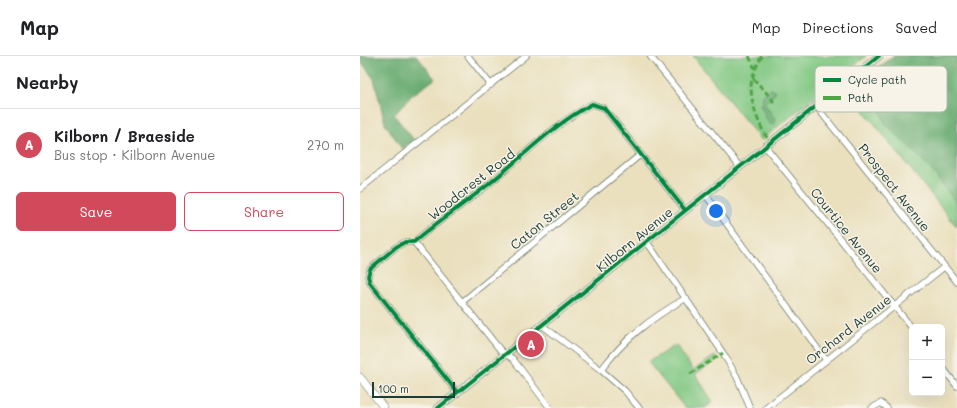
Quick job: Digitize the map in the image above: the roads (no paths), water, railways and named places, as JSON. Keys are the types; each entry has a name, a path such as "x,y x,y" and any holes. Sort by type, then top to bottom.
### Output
{"street":[{"path":"468,56 491,85"},
{"path":"360,188 526,56"},
{"path":"650,56 740,167"},
{"name":"Kilborn Avenue","path":"866,66 879,56"},
{"name":"Woodcrest Road","path":"457,392 370,282 368,276 370,269 396,246 405,242 414,242 489,184 536,144 582,109 592,104 604,108 640,156 685,210"},
{"name":"Kilborn Avenue","path":"438,408 505,354 543,326 685,210 815,107"},
{"name":"Prospect Avenue","path":"821,112 957,282"},
{"name":"Courtice Avenue","path":"765,146 909,324"},
{"name":"Caton Street","path":"462,302 640,156"},
{"path":"705,194 826,360"},
{"path":"414,242 505,354 513,360 550,408"},
{"path":"647,242 686,298 737,377 750,408"},
{"name":"Orchard Avenue","path":"766,408 944,267"},
{"path":"601,370 634,332 655,316 686,298"},
{"path":"543,326 601,370 625,391 639,408"},
{"path":"945,371 957,386"},
{"path":"360,378 384,408"},
{"path":"872,408 881,403 886,408"}],"place":[{"name":"Kilborn / Braeside","path":"531,344"}]}
